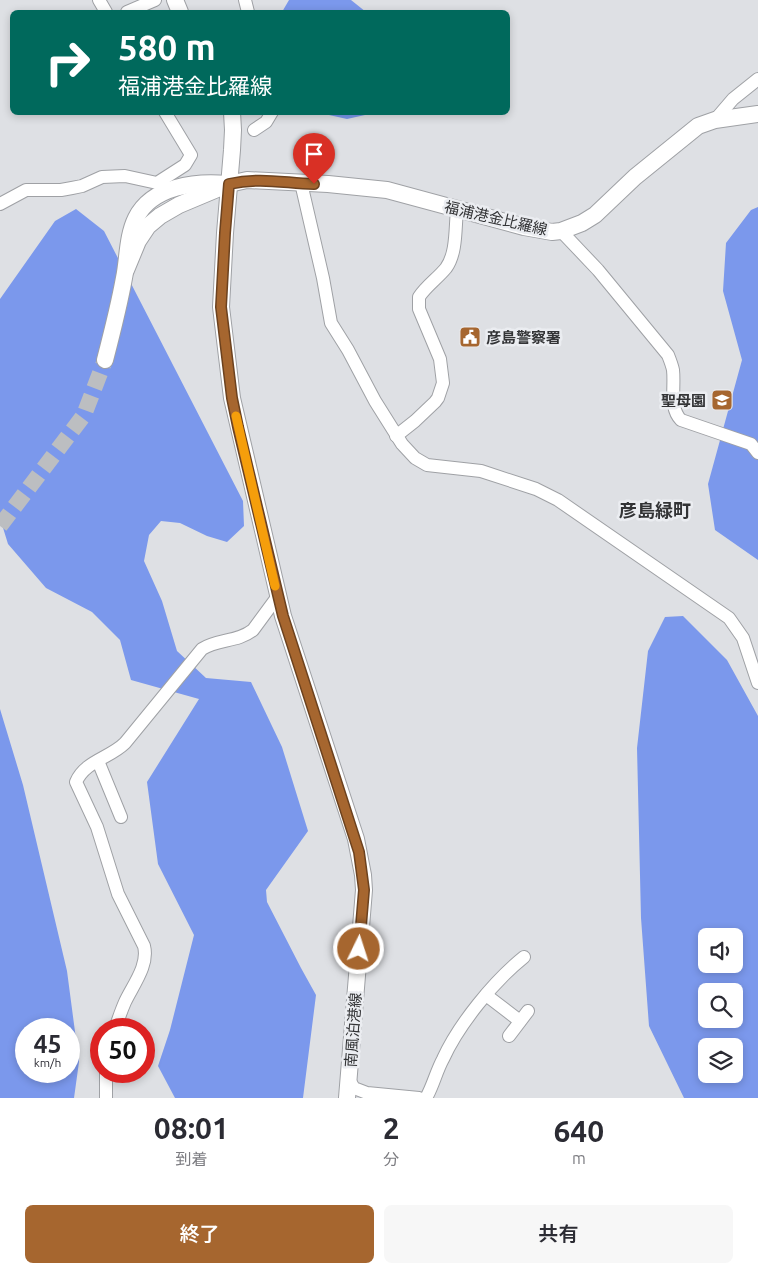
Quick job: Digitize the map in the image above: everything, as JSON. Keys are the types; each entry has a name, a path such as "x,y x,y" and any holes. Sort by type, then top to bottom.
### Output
{"main road":[{"name":"福浦港金比羅線","path":"105,360 120,300 134,224 142,208 149,201 164,192 208,182 229,184 247,180 328,184 387,190 538,230 561,231 595,215 635,177 698,126 714,120 758,114"},
{"name":"南風泊港線","path":"232,115 233,130 222,268 221,320 238,427 278,596 295,654 356,839 363,875 364,890 347,1098"}],"street":[{"path":"132,10 156,0"},
{"path":"714,120 733,99 758,79"},
{"path":"0,204 26,190 61,190 82,186 102,177 125,176 157,183 185,165 191,155 167,115"},
{"path":"254,130 266,122 270,115"},
{"path":"300,183 323,278 331,323 348,350 375,402 408,452 427,465 442,468 471,469 548,494 583,517 729,618 744,638 758,683"},
{"path":"396,436 435,402 441,391 443,383 442,367 419,309 419,297 446,268 450,261 453,251 457,210"},
{"path":"561,231 598,270 668,355 672,368 674,407 681,420 751,444 758,453"},
{"path":"119,1018 146,955 144,946 118,894 101,838 76,782 87,767 118,751 125,744 202,648 216,642 248,634 278,596"},
{"path":"98,761 121,817"},
{"path":"426,1098 443,1057 452,1043 495,983 524,957"},
{"path":"486,995 524,1016 509,1036"},
{"path":"349,1080 354,1088 367,1093 419,1098"},
{"path":"106,1083 106,1098"}],"shaded area":[{"path":"289,0 351,0 364,10 283,10"},
{"path":"329,115 365,115 347,119"},
{"path":"758,207 758,560 715,530 708,484 742,360 723,291 726,243 751,210"},
{"path":"76,209 104,231 243,501 244,526 227,542 207,536 180,523 161,521 149,535 144,561 162,601 177,651 206,678 251,682 282,747 308,831 266,890 267,902 316,995 303,1098 175,1098 158,1066 170,1030 194,935 158,864 147,782 199,699 131,680 120,640 92,612 46,588 8,544 0,518 0,299 55,221"},
{"path":"683,616 727,660 758,716 758,1098 684,1098 649,1026 641,918 637,748 648,651 665,617"},
{"path":"0,709 23,785 67,971 73,1018 15,1018 15,1083 76,1083 74,1098 0,1098"}],"tunnel":[{"path":"0,526 84,415 105,360"}],"slow traffic":[{"path":"236,416 275,586"}],"place":[{"name":"彦島警察署","path":"470,337"},
{"name":"聖母園","path":"722,400"}],"district":[{"name":"彦島緑町","path":"655,510"}],"route":[{"path":"314,184 247,180 229,184 221,320 238,427 283,616 359,852 364,890 359,949"}]}
